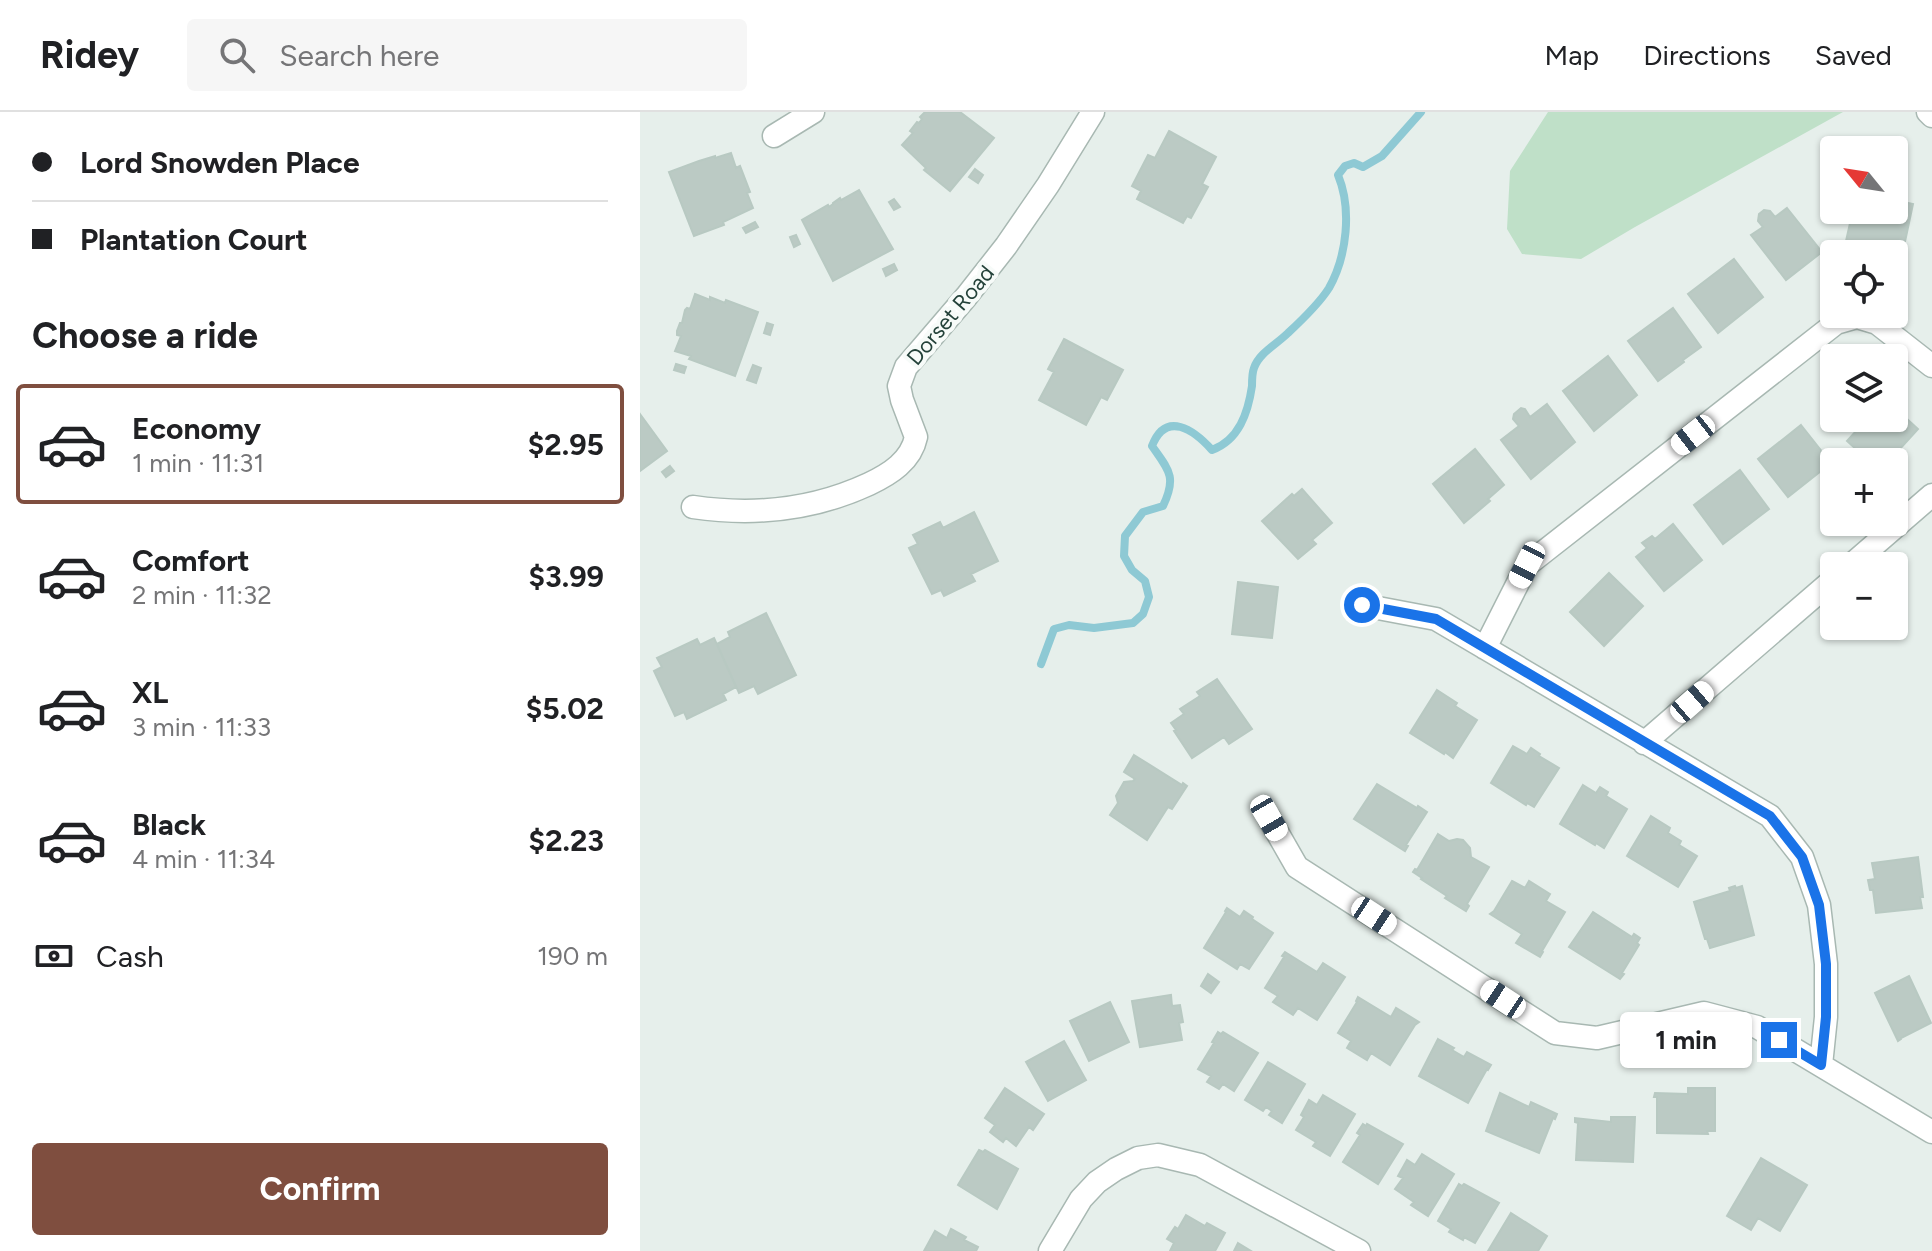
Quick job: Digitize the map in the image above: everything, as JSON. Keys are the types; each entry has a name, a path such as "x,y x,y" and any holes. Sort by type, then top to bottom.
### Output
{"street":[{"path":"774,136 813,112"},
{"name":"Dorset Road","path":"693,507 746,512 811,504 838,498 884,477 905,460 916,437 899,386 906,367 1006,246 1093,112"},
{"path":"1928,112 1932,116"},
{"path":"1485,648 1527,565 1836,323 1857,317 1877,323 1932,366"},
{"path":"1866,552 1932,495"},
{"path":"1644,743 1820,591"},
{"path":"1362,605 1436,619 1770,816 1802,857 1819,905 1826,964 1826,1017 1821,1065"},
{"path":"1269,818 1297,867 1555,1033 1597,1038 1704,1013 1757,1027 1932,1132"},
{"path":"1050,1251 1081,1199 1097,1182 1138,1158 1158,1155 1200,1165 1359,1251"}],"green space":[{"path":"1548,112 1843,112 1581,259 1522,254 1507,229 1510,171"}],"building":[{"path":"925,112 960,112 994,138 950,191 924,170 926,168 902,145"},
{"path":"1169,131 1216,157 1202,184 1208,187 1191,218 1187,216 1183,223 1137,199 1141,191 1132,186 1148,155 1155,158"},
{"path":"731,153 736,168 740,166 753,208 723,222 724,225 694,236 669,172"},
{"path":"975,169 983,175 978,183 969,177"},
{"path":"859,190 893,249 833,281 802,220"},
{"path":"894,199 900,207 894,210 889,202"},
{"path":"1908,203 1913,204 1905,240 1846,240 1850,224 1908,224"},
{"path":"1787,208 1820,249 1820,254 1786,280 1751,235 1763,227 1758,221 1759,214 1764,210 1775,217"},
{"path":"755,222 758,227 746,233 743,228"},
{"path":"796,235 800,244 794,247 790,237"},
{"path":"1734,259 1763,297 1718,333 1688,294"},
{"path":"894,264 897,270 886,276 883,269"},
{"path":"695,294 725,303 726,300 758,312 735,376 675,351 681,336 677,335 677,331"},
{"path":"1673,308 1701,347 1658,381 1628,341"},
{"path":"767,323 773,325 770,335 764,333"},
{"path":"1064,339 1123,370 1107,400 1101,397 1086,425 1039,400 1054,372 1048,369"},
{"path":"1608,356 1637,395 1594,431 1563,391"},
{"path":"676,364 686,367 684,373 674,370"},
{"path":"753,365 761,368 756,383 747,380"},
{"path":"1547,404 1575,442 1531,479 1501,440 1519,426 1513,419 1521,408 1530,417"},
{"path":"640,414 667,451 640,471"},
{"path":"1908,420 1918,429 1901,448 1855,448 1847,441 1855,432 1908,432"},
{"path":"1801,425 1820,449 1820,472 1788,497 1758,459"},
{"path":"1475,449 1504,485 1464,523 1433,484"},
{"path":"670,466 674,471 666,477 662,472"},
{"path":"1740,470 1769,509 1723,544 1694,505"},
{"path":"1302,489 1332,523 1312,540 1316,544 1298,559 1262,521"},
{"path":"974,512 998,561 971,574 975,581 944,596 941,590 932,594 909,548 918,544 913,535 940,522 943,528"},
{"path":"1673,524 1702,560 1664,591 1636,557 1647,548 1642,543 1652,536 1655,539"},
{"path":"1609,573 1643,606 1604,646 1570,612"},
{"path":"1238,582 1278,587 1272,638 1232,634"},
{"path":"766,613 796,675 758,694 754,686 739,693 717,644 730,637 728,632"},
{"path":"714,638 736,687 723,694 726,700 687,719 684,712 675,716 654,671 662,667 657,658 697,639 700,645"},
{"path":"1217,679 1252,729 1229,744 1224,737 1192,758 1171,723 1184,714 1180,709 1200,696 1197,692"},
{"path":"1437,690 1477,720 1453,758 1410,733"},
{"path":"1513,746 1527,754 1531,748 1559,768 1534,807 1491,783"},
{"path":"1134,755 1187,786 1172,809 1168,807 1147,840 1110,815 1118,803 1116,796 1124,782 1135,779 1124,772"},
{"path":"1377,784 1427,812 1405,851 1354,819"},
{"path":"1583,785 1596,793 1600,787 1608,792 1606,796 1627,809 1604,848 1560,824"},
{"path":"1651,816 1670,828 1668,833 1681,841 1679,845 1697,856 1678,887 1627,856"},
{"path":"1438,834 1449,841 1463,840 1470,848 1471,857 1489,867 1466,911 1413,872"},
{"path":"1918,857 1922,908 1876,913 1873,890 1870,890 1868,880 1875,879 1872,863"},
{"path":"1512,881 1525,888 1529,881 1550,894 1546,901 1565,912 1540,957 1516,943 1522,934 1490,914"},
{"path":"1742,886 1754,935 1710,948 1694,902 1730,891 1729,888"},
{"path":"1227,908 1240,917 1244,911 1273,933 1249,969 1240,964 1237,969 1204,948"},
{"path":"1593,912 1632,937 1634,934 1640,938 1620,979 1569,947"},
{"path":"1285,952 1317,972 1323,963 1345,977 1317,1020 1298,1008 1293,1015 1273,1002 1278,996 1265,988"},
{"path":"1208,974 1219,982 1211,993 1201,986"},
{"path":"1909,976 1931,1023 1898,1041 1875,993"},
{"path":"1171,995 1172,1006 1180,1005 1182,1040 1140,1047 1132,1001"},
{"path":"1358,997 1391,1017 1396,1008 1419,1022 1390,1065 1371,1053 1367,1060 1347,1048 1351,1041 1338,1033"},
{"path":"1110,1002 1129,1042 1089,1061 1070,1021"},
{"path":"1218,1032 1258,1053 1234,1091 1223,1084 1219,1089 1207,1082 1211,1076 1198,1069"},
{"path":"1438,1039 1464,1057 1467,1052 1491,1065 1468,1103 1419,1076"},
{"path":"1064,1041 1086,1080 1048,1101 1026,1062"},
{"path":"1268,1062 1305,1084 1282,1123 1269,1115 1272,1111 1266,1107 1263,1111 1245,1100"},
{"path":"1005,1088 1044,1114 1033,1130 1029,1127 1016,1146 1006,1138 1003,1142 990,1132 995,1125 985,1118"},
{"path":"1688,1088 1715,1088 1715,1131 1707,1131 1708,1134 1657,1133 1655,1093 1688,1094"},
{"path":"1500,1093 1529,1107 1531,1102 1557,1114 1539,1153 1486,1131"},
{"path":"1323,1095 1355,1114 1330,1156 1313,1146 1316,1142 1296,1130 1309,1100 1317,1105"},
{"path":"1611,1117 1635,1117 1633,1162 1576,1160 1578,1123 1575,1118 1611,1122"},
{"path":"1363,1124 1403,1144 1378,1184 1343,1162 1360,1135 1357,1133"},
{"path":"979,1150 985,1150 1018,1169 997,1209 958,1185"},
{"path":"1422,1154 1454,1174 1428,1216 1395,1189 1403,1178 1398,1176 1407,1160 1415,1165"},
{"path":"1761,1158 1807,1185 1780,1231 1758,1218 1751,1230 1727,1216"},
{"path":"1459,1184 1499,1203 1475,1243 1449,1232 1451,1229 1438,1221"},
{"path":"1511,1213 1547,1236 1538,1251 1488,1251"},
{"path":"1186,1215 1225,1233 1215,1251 1170,1251 1174,1243 1167,1239 1175,1227 1178,1229"},
{"path":"951,1229 978,1247 976,1251 924,1251 935,1231 947,1238"},
{"path":"1238,1243 1251,1251 1234,1251"}],"waterway":[{"path":"1041,664 1054,629 1069,625 1094,628 1133,623 1143,614 1149,597 1145,581 1132,570 1124,556 1125,536 1143,512 1163,506 1170,488 1169,474 1152,446 1158,435 1172,426 1180,427 1189,430 1212,450 1229,440 1241,424 1248,406 1256,363 1315,306 1335,275 1346,232 1345,202 1338,175 1345,166 1354,163 1363,167 1382,156 1421,112"}],"route":[{"path":"1362,605 1436,619 1770,816 1802,857 1819,905 1826,964 1826,1017 1821,1065 1779,1040"}]}
